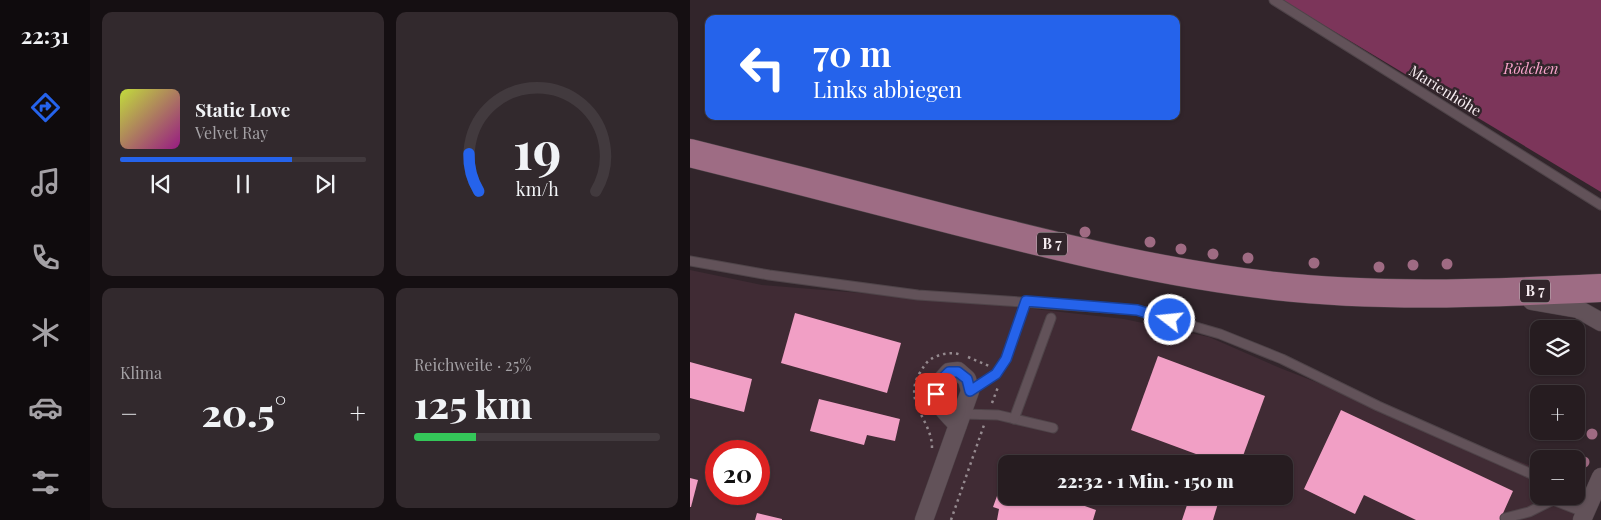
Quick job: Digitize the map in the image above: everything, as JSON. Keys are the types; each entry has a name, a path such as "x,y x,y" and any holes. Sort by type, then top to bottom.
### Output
{"main road":[{"name":"B 7","path":"690,153 994,230 1179,272 1276,286 1327,290 1469,294 1601,288"}],"street":[{"path":"1469,294 1558,304 1578,309 1601,322"},
{"path":"924,520 970,391 967,379 958,372 949,372 939,382 936,394 939,404 960,419"},
{"path":"1584,517 1601,477"}],"lane":[{"name":"Marienhöhe","path":"1274,0 1601,205"},
{"path":"690,261 769,275 918,295 1137,310 1220,334 1282,359 1378,406 1530,473"},
{"path":"970,391 996,374 1006,359 1026,301"},
{"path":"1014,420 1051,318"},
{"path":"960,419 998,415 1053,428"},
{"path":"1505,518 1529,512 1540,505"},
{"path":"1564,505 1584,517"}],"path":[{"path":"951,520 1000,382 996,374"}],"shaded area":[{"path":"690,270 762,285 972,302 1124,319 1209,337 1280,368 1530,465 1530,505 1581,505 1584,520 690,520"}],"green space":[{"name":"Rödchen","path":"1282,0 1601,0 1601,192"}],"building":[{"path":"795,313 901,343 887,393 781,363"},
{"path":"1158,356 1265,396 1243,455 1199,455 1131,430"},
{"path":"690,362 752,379 744,412 690,398"},
{"path":"819,399 900,419 895,441 867,435 864,445 810,431"},
{"path":"1341,410 1513,491 1500,520 1416,520 1364,495 1355,514 1304,489"},
{"path":"690,478 698,480 691,507 690,507"},
{"path":"998,493 998,505 1082,505 1096,510 1093,520 997,520 999,509 993,507"},
{"path":"1187,505 1218,505 1213,520 1182,520"},
{"path":"757,513 782,519 782,520 755,520"}],"route":[{"path":"936,394 939,382 949,372 958,372 967,379 970,391 996,374 1006,359 1026,301 1137,310 1170,320"}]}
